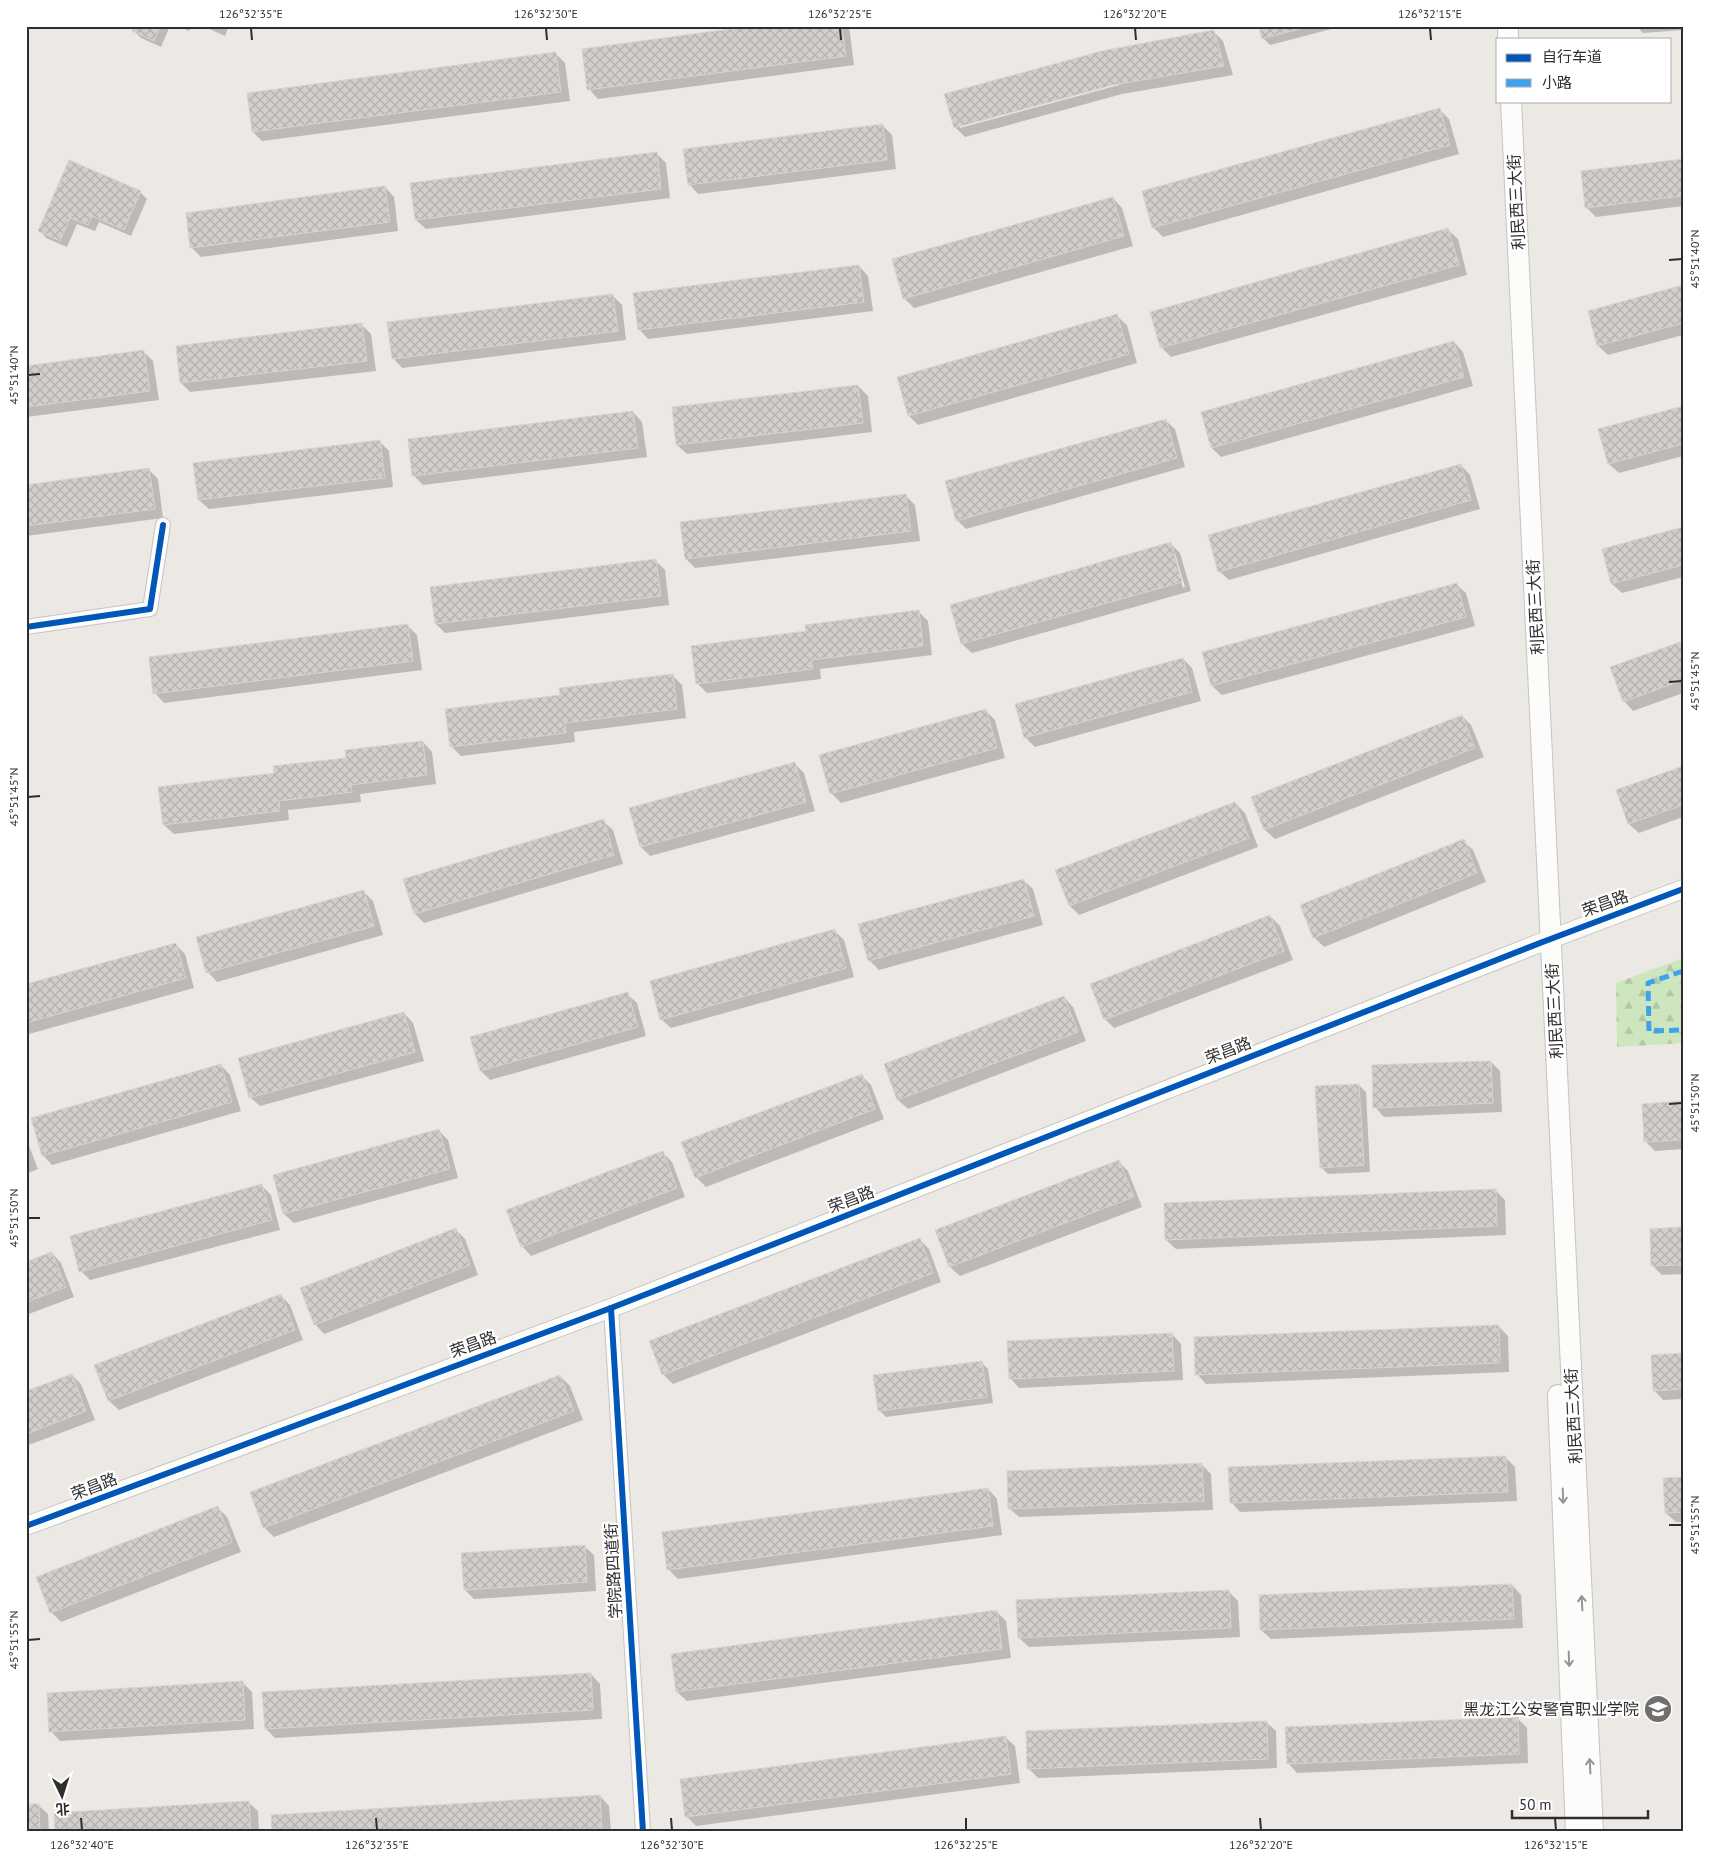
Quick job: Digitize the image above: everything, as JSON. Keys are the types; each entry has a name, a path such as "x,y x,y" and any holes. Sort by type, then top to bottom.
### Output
{"main road":[{"name":"利民西三大街","path":"1502,102 1593,1832"},
{"name":"利民西三大街","path":"1511,102 1545,941 1576,1832"}],"street":[{"path":"26,627 150,609 164,525"},
{"name":"荣昌路","path":"26,1526 611,1308 1545,941 1683,889"},
{"name":"学院路四道街","path":"611,1308 642,1832"}],"green space":[{"path":"1683,958 1683,1043 1617,1047 1616,983"}],"building":[{"path":"134,26 160,26 154,41 132,31"},
{"path":"752,26 842,26 846,56 587,90 582,49"},
{"path":"1259,26 1310,26 1262,39"},
{"path":"1214,30 1224,66 1113,85 954,128 944,94 1102,51"},
{"path":"556,52 561,92 252,132 247,93"},
{"path":"1440,108 1450,145 1152,228 1142,191"},
{"path":"883,124 887,160 688,185 683,149"},
{"path":"657,152 661,189 415,220 410,183"},
{"path":"1683,159 1683,196 1585,208 1581,171"},
{"path":"69,160 141,191 124,230 92,216 88,225 70,218 60,241 38,231"},
{"path":"385,186 390,222 190,248 186,213"},
{"path":"1113,197 1124,236 903,299 892,259"},
{"path":"1448,228 1459,265 1160,348 1150,312"},
{"path":"859,265 864,302 638,330 633,293"},
{"path":"1683,285 1683,323 1597,346 1588,311"},
{"path":"613,294 618,331 392,359 387,322"},
{"path":"1117,314 1129,354 908,416 897,377"},
{"path":"362,323 367,361 180,383 176,346"},
{"path":"1454,341 1464,377 1211,448 1201,412"},
{"path":"144,350 150,391 26,407 26,366"},
{"path":"858,385 863,423 676,445 672,407"},
{"path":"1683,406 1683,444 1608,464 1598,429"},
{"path":"633,411 638,448 412,476 408,439"},
{"path":"1166,419 1177,458 956,521 945,481"},
{"path":"380,440 385,478 198,500 193,463"},
{"path":"1461,464 1471,500 1218,572 1208,535"},
{"path":"149,468 155,509 26,526 26,485"},
{"path":"906,494 911,531 685,559 680,522"},
{"path":"1683,527 1683,565 1611,584 1602,549"},
{"path":"1171,542 1182,582 961,644 950,605"},
{"path":"656,559 661,596 435,624 430,587"},
{"path":"1457,583 1466,617 1211,686 1202,652"},
{"path":"919,610 923,646 811,660 813,669 696,684 691,646 806,631 805,625"},
{"path":"408,624 413,661 153,694 149,657"},
{"path":"1683,641 1683,680 1623,702 1610,667"},
{"path":"1183,658 1192,692 1024,738 1015,704"},
{"path":"673,674 677,709 565,723 566,733 450,747 445,709 560,695 559,688"},
{"path":"986,709 997,748 830,794 819,755"},
{"path":"1462,715 1475,748 1264,830 1251,797"},
{"path":"423,741 427,775 351,785 352,792 279,801 280,811 163,825 158,787 274,773 273,766 346,758 345,750"},
{"path":"795,762 806,802 640,847 629,808"},
{"path":"1683,766 1683,805 1628,824 1616,790"},
{"path":"1235,802 1249,838 1069,906 1055,870"},
{"path":"604,819 614,855 414,914 403,879"},
{"path":"1464,839 1477,873 1313,938 1300,905"},
{"path":"1024,879 1034,916 868,961 858,924"},
{"path":"364,890 374,926 206,973 196,937"},
{"path":"1270,915 1284,951 1104,1020 1090,984"},
{"path":"835,929 846,968 660,1020 650,981"},
{"path":"176,943 186,978 26,1023 26,984"},
{"path":"628,992 638,1027 480,1071 470,1037"},
{"path":"1064,996 1078,1032 897,1100 884,1064"},
{"path":"404,1012 415,1052 249,1098 238,1058"},
{"path":"1491,1061 1493,1103 1373,1108 1372,1065"},
{"path":"221,1064 232,1102 42,1156 31,1118"},
{"path":"862,1074 875,1109 695,1178 681,1142"},
{"path":"1359,1084 1364,1165 1320,1168 1315,1086"},
{"path":"1683,1101 1683,1140 1644,1142 1642,1104"},
{"path":"439,1129 450,1169 283,1214 273,1175"},
{"path":"663,1151 677,1188 521,1247 506,1210"},
{"path":"1119,1160 1134,1197 949,1267 935,1230"},
{"path":"262,1184 272,1220 79,1272 70,1236"},
{"path":"1496,1189 1497,1226 1165,1240 1164,1203"},
{"path":"1683,1227 1683,1265 1651,1266 1650,1229"},
{"path":"456,1228 470,1265 314,1325 300,1288"},
{"path":"920,1238 933,1273 662,1375 649,1341"},
{"path":"52,1252 66,1287 26,1302 26,1262"},
{"path":"281,1294 295,1330 108,1401 94,1365"},
{"path":"1499,1325 1500,1363 1195,1375 1194,1337"},
{"path":"1172,1333 1174,1371 1009,1379 1007,1341"},
{"path":"1683,1353 1683,1389 1653,1391 1651,1355"},
{"path":"982,1361 987,1397 878,1411 873,1375"},
{"path":"72,1374 86,1411 26,1434 26,1391"},
{"path":"560,1375 574,1411 263,1528 250,1492"},
{"path":"1506,1456 1508,1492 1230,1503 1228,1467"},
{"path":"1202,1463 1204,1501 1008,1509 1007,1471"},
{"path":"1683,1477 1683,1512 1665,1513 1663,1478"},
{"path":"988,1488 993,1526 667,1570 662,1532"},
{"path":"218,1506 232,1542 50,1613 36,1577"},
{"path":"585,1545 587,1582 464,1590 461,1553"},
{"path":"1512,1584 1514,1619 1260,1630 1259,1595"},
{"path":"1229,1590 1231,1628 1018,1638 1016,1600"},
{"path":"997,1610 1002,1649 676,1692 671,1654"},
{"path":"591,1673 593,1710 265,1729 262,1692"},
{"path":"243,1681 245,1720 49,1732 47,1693"},
{"path":"1518,1717 1519,1754 1287,1764 1285,1727"},
{"path":"1267,1721 1268,1759 1027,1769 1026,1731"},
{"path":"1006,1736 1011,1774 685,1817 680,1779"},
{"path":"600,1795 602,1832 272,1832 271,1815"},
{"path":"249,1801 251,1832 55,1832 54,1813"},
{"path":"26,1804 39,1804 40,1832 26,1832"}],"marked path":[{"path":"1683,971 1648,983 1649,1031 1683,1030"}],"cycle path":[{"path":"26,627 150,609 163,525"},
{"path":"26,1526 611,1308 1540,943 1683,889"},
{"path":"611,1308 643,1832"}],"place":[{"name":"黑龙江公安警官职业学院","path":"1658,1709"}]}
